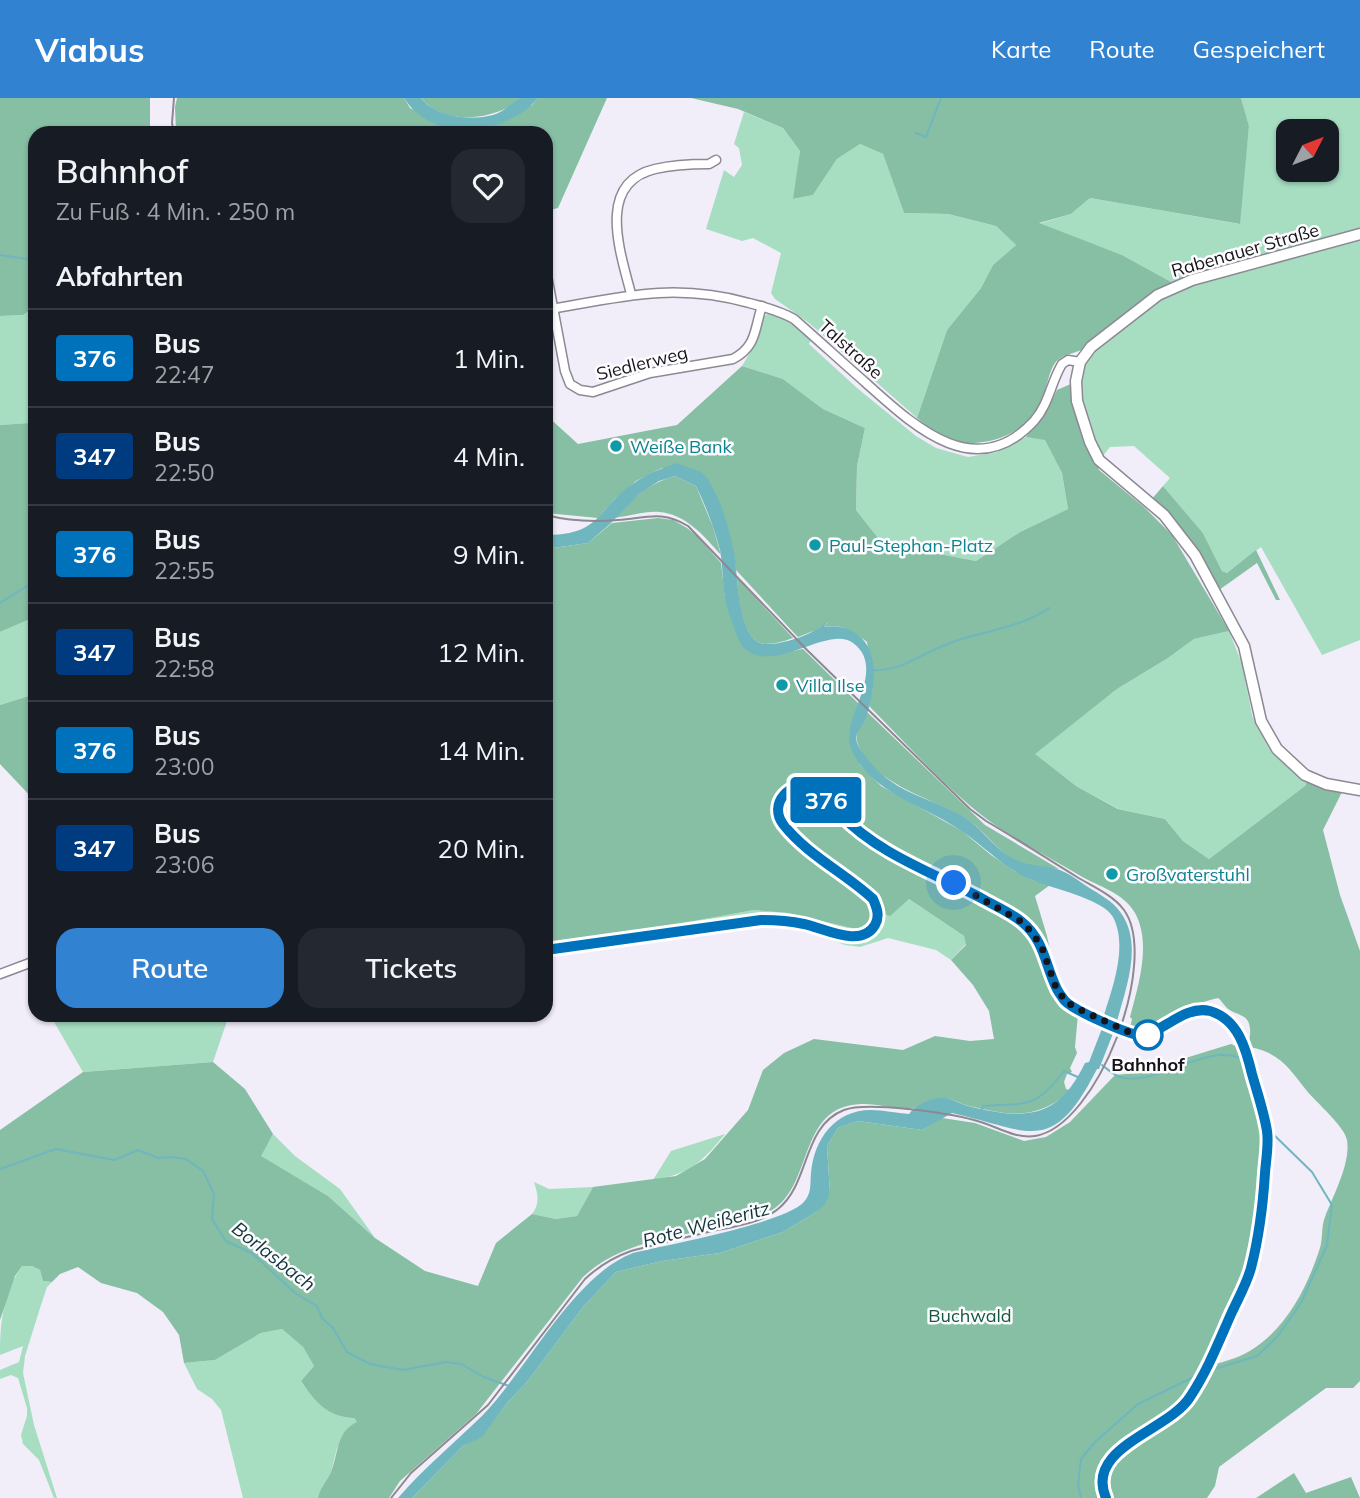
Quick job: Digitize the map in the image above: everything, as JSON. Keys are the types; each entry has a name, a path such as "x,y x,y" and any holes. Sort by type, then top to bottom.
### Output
{"main road":[{"name":"Rabenauer Straße","path":"1080,362 1091,347 1105,335 1158,295 1177,285 1360,234"},
{"path":"1080,362 1076,381 1077,401 1090,442 1106,467 1164,515 1195,555 1244,646 1261,721 1277,749 1305,775 1326,784 1360,790"}],"street":[{"path":"631,294 615,223 620,195 631,181 655,169 709,164 716,160"},
{"name":"Talstraße","path":"553,308 631,294 680,291 724,296 762,306 794,319 911,424 937,439 957,446 980,449 1002,445 1018,436 1044,408 1062,364 1068,360 1080,362"},
{"name":"Siedlerweg","path":"553,324 570,384 580,390 593,392 650,373 733,359 744,354 751,343 762,306"},
{"path":"553,949 761,920 786,920 848,936 863,936 869,933 877,919 878,911 873,899 796,836 779,815 778,803 783,795 790,789 805,787 819,793 878,845 954,883 1024,923 1041,945 1061,996 1076,1008 1135,1035 1146,1036 1180,1017 1206,1010 1234,1027 1249,1062 1267,1131 1264,1188 1258,1237 1250,1271 1202,1380 1185,1406 1112,1457 1104,1472 1102,1488 1106,1498"},
{"path":"0,974 28,964"}],"green space":[{"path":"0,98 150,98 150,126 28,126 28,312 23,315 0,316"},
{"path":"177,98 404,98 410,108 456,126 176,126"},
{"path":"421,98 522,98 499,111 457,117 431,107"},
{"path":"538,98 607,98 558,208 553,209 553,126 477,126 532,105"},
{"path":"691,98 1241,98 1249,126 1240,224 1090,198 1071,214 1039,223 1122,255 1173,283 1087,347 1058,360 1050,374 1041,404 1025,424 991,441 953,441 934,432 917,418 947,330 981,288 993,265 1016,245 996,226 948,214 904,213 883,154 860,144 837,159 813,195 793,199 800,151 783,128 738,109"},
{"path":"1241,98 1360,98 1360,231 1173,283 1122,255 1038,224 1071,214 1090,198 1239,224 1249,126"},
{"path":"744,112 783,128 800,151 794,199 813,195 837,159 860,144 883,154 904,213 948,214 996,226 1016,245 993,265 981,288 947,330 917,418 809,323 775,299 771,293 781,253 753,238 742,241 706,229 724,170 734,177 742,165 739,148 734,144"},
{"path":"1360,237 1360,640 1322,655 1261,547 1227,573 1222,571 1203,533 1163,486 1170,478 1134,446 1110,447 1102,457 1093,441 1079,392 1083,366 1097,346 1172,290"},
{"path":"28,312 28,423 0,425 0,316 23,315"},
{"path":"772,312 811,340 809,344 857,388 916,436 936,448 968,457 997,452 1026,437 1045,439 1062,473 1068,509 1020,532 976,561 882,543 856,510 857,466 865,428 823,409 783,379 742,366 757,340 762,320"},
{"name":"Buchwald","path":"742,366 783,379 823,409 865,428 857,466 856,510 882,543 976,561 1020,532 1068,509 1062,473 1045,440 1026,437 1048,408 1057,390 1073,383 1099,470 1144,507 1172,535 1229,631 1194,639 1117,689 1035,754 1076,786 1118,809 1165,819 1183,841 1209,859 1307,782 1342,792 1323,830 1340,895 1360,951 1360,1381 1353,1388 1326,1388 1219,1467 1215,1486 1207,1498 412,1498 463,1446 482,1436 527,1382 583,1307 616,1272 662,1261 720,1253 783,1232 816,1212 830,1193 827,1146 838,1128 858,1121 922,1130 942,1118 975,1123 1024,1141 1046,1137 1070,1122 1115,1075 1137,1073 1231,1044 1243,1049 1261,1124 1260,1186 1246,1271 1205,1362 1213,1365 1240,1356 1261,1343 1293,1307 1315,1263 1324,1221 1344,1169 1348,1149 1341,1128 1283,1063 1269,1053 1250,1047 1247,1020 1229,1010 1218,998 1189,1008 1151,1030 1138,1031 1130,1028 1130,1017 1140,979 1143,938 1140,925 1130,906 1117,895 995,825 925,764 869,706 873,686 867,642 847,629 824,627 828,622 798,637 736,570 733,550 715,492 662,468 636,481 598,518 553,514 553,421 578,444 677,425"},
{"path":"28,423 28,620 0,632 0,425"},
{"path":"675,476 696,486 721,555 694,527 678,517 648,512 615,518 642,492"},
{"path":"1163,486 1203,533 1222,571 1227,573 1256,550 1280,600 1276,600 1257,563 1219,590 1190,542 1151,500"},
{"path":"658,518 673,520 697,536 721,563 725,598 733,624 766,656 803,649 859,704 849,734 860,765 881,786 962,831 1013,870 1032,880 1050,885 1035,896 1047,936 1061,1003 1078,1014 1075,1047 1077,1053 1070,1068 1072,1072 1067,1074 1064,1082 1066,1089 1070,1090 1044,1108 1021,1113 983,1109 944,1098 908,1109 868,1104 841,1108 827,1117 817,1131 796,1181 787,1196 775,1208 747,1220 634,1247 599,1264 583,1277 476,1414 400,1481 389,1498 318,1498 331,1472 345,1431 357,1422 354,1418 329,1411 311,1395 301,1381 314,1366 303,1347 282,1329 261,1333 215,1360 184,1363 179,1335 163,1312 137,1293 101,1283 78,1267 60,1274 52,1282 43,1281 40,1270 32,1266 22,1266 15,1276 0,1320 0,1130 83,1072 213,1062 245,1089 273,1134 261,1156 328,1196 375,1238 425,1271 478,1286 496,1243 532,1214 556,1219 577,1216 593,1187 676,1176 705,1159 748,1110 763,1070 784,1053 814,1039 903,1050 935,1036 970,1041 994,1039 989,1011 973,985 951,960 966,945 964,936 909,899 890,916 874,910 871,922 856,929 788,913 754,910 601,938 553,943 553,548 588,543 612,523"},
{"path":"737,578 793,638 765,644 757,642 751,636 743,617"},
{"path":"28,620 28,696 0,705 0,632"},
{"path":"1229,631 1242,664 1257,727 1271,752 1307,782 1209,859 1183,841 1165,819 1119,809 1076,786 1034,754 1117,689 1194,639"},
{"path":"28,696 28,794 0,764 0,705"},
{"path":"867,712 985,825 1059,869 1032,866 1017,861 964,817 903,788 875,769 864,756 856,739"},
{"path":"909,899 964,936 966,944 951,960 936,950 888,938 860,947 845,945 800,928 747,925 553,955 553,943 601,938 754,910 788,913 856,929 874,910"},
{"path":"54,1022 227,1022 213,1062 83,1072"},
{"path":"273,1134 295,1156 340,1189 375,1238 328,1196 260,1156"},
{"path":"725,1134 694,1165 677,1174 653,1180 671,1151"},
{"path":"534,1182 549,1189 593,1187 577,1216 556,1219 532,1214 538,1199"},
{"path":"22,1266 32,1266 40,1270 43,1281 52,1282 47,1287 41,1305 25,1356 23,1373 34,1425 57,1498 54,1498 39,1460 23,1444 21,1435 27,1408 18,1378 11,1375 0,1379 0,1370 19,1362 23,1346 0,1355 4,1309"},
{"path":"282,1329 303,1347 314,1366 301,1381 311,1396 336,1415 354,1418 357,1422 337,1448 331,1472 318,1498 243,1498 221,1410 212,1399 197,1389 184,1363 215,1360 261,1333"},
{"path":"1294,1473 1306,1493 1351,1477 1360,1498 1256,1498"}],"water":[{"path":"404,98 421,98 435,110 474,118 497,114 521,98 538,98 524,111 492,126 444,126 417,113"},
{"path":"677,463 702,473 708,479 726,522 734,552 740,604 748,631 755,640 764,644 790,640 810,633 828,621 824,627 846,628 866,643 873,663 873,687 865,720 856,739 860,749 885,777 917,796 966,818 1011,857 1024,863 1064,872 1106,898 1118,909 1128,925 1132,952 1117,1021 1104,1015 1115,979 1119,953 1117,928 1113,917 1107,911 1088,899 1032,880 1013,870 963,832 884,787 859,763 849,737 850,726 863,689 866,664 862,653 853,643 842,639 829,640 769,656 755,655 742,646 726,602 718,542 696,486 675,476 659,481 639,494 588,543 553,548 553,535 565,534 590,525 624,490 651,473"},
{"path":"1103,1026 1114,1031 1099,1069 1066,1116 1052,1126 1037,1131 1021,1130 952,1113 922,1130 858,1121 838,1128 827,1146 830,1193 825,1204 816,1212 783,1232 720,1253 662,1261 616,1272 583,1307 482,1437 463,1446 412,1498 398,1498 482,1416 571,1302 611,1264 633,1253 771,1219 803,1203 809,1192 813,1161 822,1138 837,1121 858,1111 909,1114 921,1104 942,1098 988,1111 1006,1113 1023,1114 1051,1105 1063,1096 1075,1082 1085,1063 1089,1062"}],"waterway":[{"path":"916,133 926,137 941,98"},
{"path":"0,255 28,259"},
{"path":"0,603 28,585"},
{"path":"873,670 901,665 958,640 1025,621 1049,608"},
{"path":"1102,1065 1120,1077 1135,1079 1214,1056 1230,1055 1245,1060"},
{"path":"982,1110 983,1106 1030,1102 1045,1092 1064,1071 1080,1078"},
{"path":"1208,1371 1257,1356 1277,1337 1301,1303 1327,1245 1332,1205 1312,1172 1274,1135 1268,1121"},
{"name":"Borlasbach","path":"0,1169 56,1149 114,1160 138,1150 158,1158 186,1159 203,1171 214,1194 212,1219 226,1241 253,1254 295,1293 317,1306 322,1318 333,1328 347,1352 370,1364 403,1370 446,1362 461,1364 484,1377 509,1386"},
{"path":"1081,1498 1078,1485 1081,1459 1095,1442 1138,1404 1200,1374"}],"railway":[{"path":"173,126 174,98"},
{"path":"391,1498 411,1473 488,1405 590,1274 607,1262 631,1251 745,1224 771,1214 788,1198 796,1185 820,1129 830,1118 844,1110 888,1107 928,1111 974,1120 1012,1134 1027,1136 1035,1136 1058,1125 1081,1104 1117,1038 1128,1001 1134,965 1133,934 1124,910 1114,900 970,809 807,650 688,526 662,517 591,521 553,517"}],"bus line":[{"name":"376","path":"553,949 740,921 786,920 848,936 863,936 869,933 875,924 878,911 873,899 796,836 783,824 779,815 778,803 783,795 790,789 805,787 819,793 878,845 954,883 1024,923 1041,945 1061,996 1076,1008 1142,1036 1157,1031 1180,1017 1206,1010 1234,1027 1245,1050 1267,1131 1264,1188 1258,1237 1250,1271 1202,1380 1185,1406 1112,1457 1104,1472 1102,1488 1106,1498"}],"place":[{"name":"Weiße Bank","path":"616,446"},
{"name":"Paul-Stephan-Platz","path":"815,545"},
{"name":"Villa Ilse","path":"782,685"},
{"name":"Großvaterstuhl","path":"1112,874"},
{"name":"Bahnhof","path":"1148,1035"}],"route":[{"path":"954,883 1024,923 1041,945 1055,985 1065,1001 1135,1035 1148,1035"}],"water label":[{"name":"Rote Weißeritz","path":"706,1224"}]}
